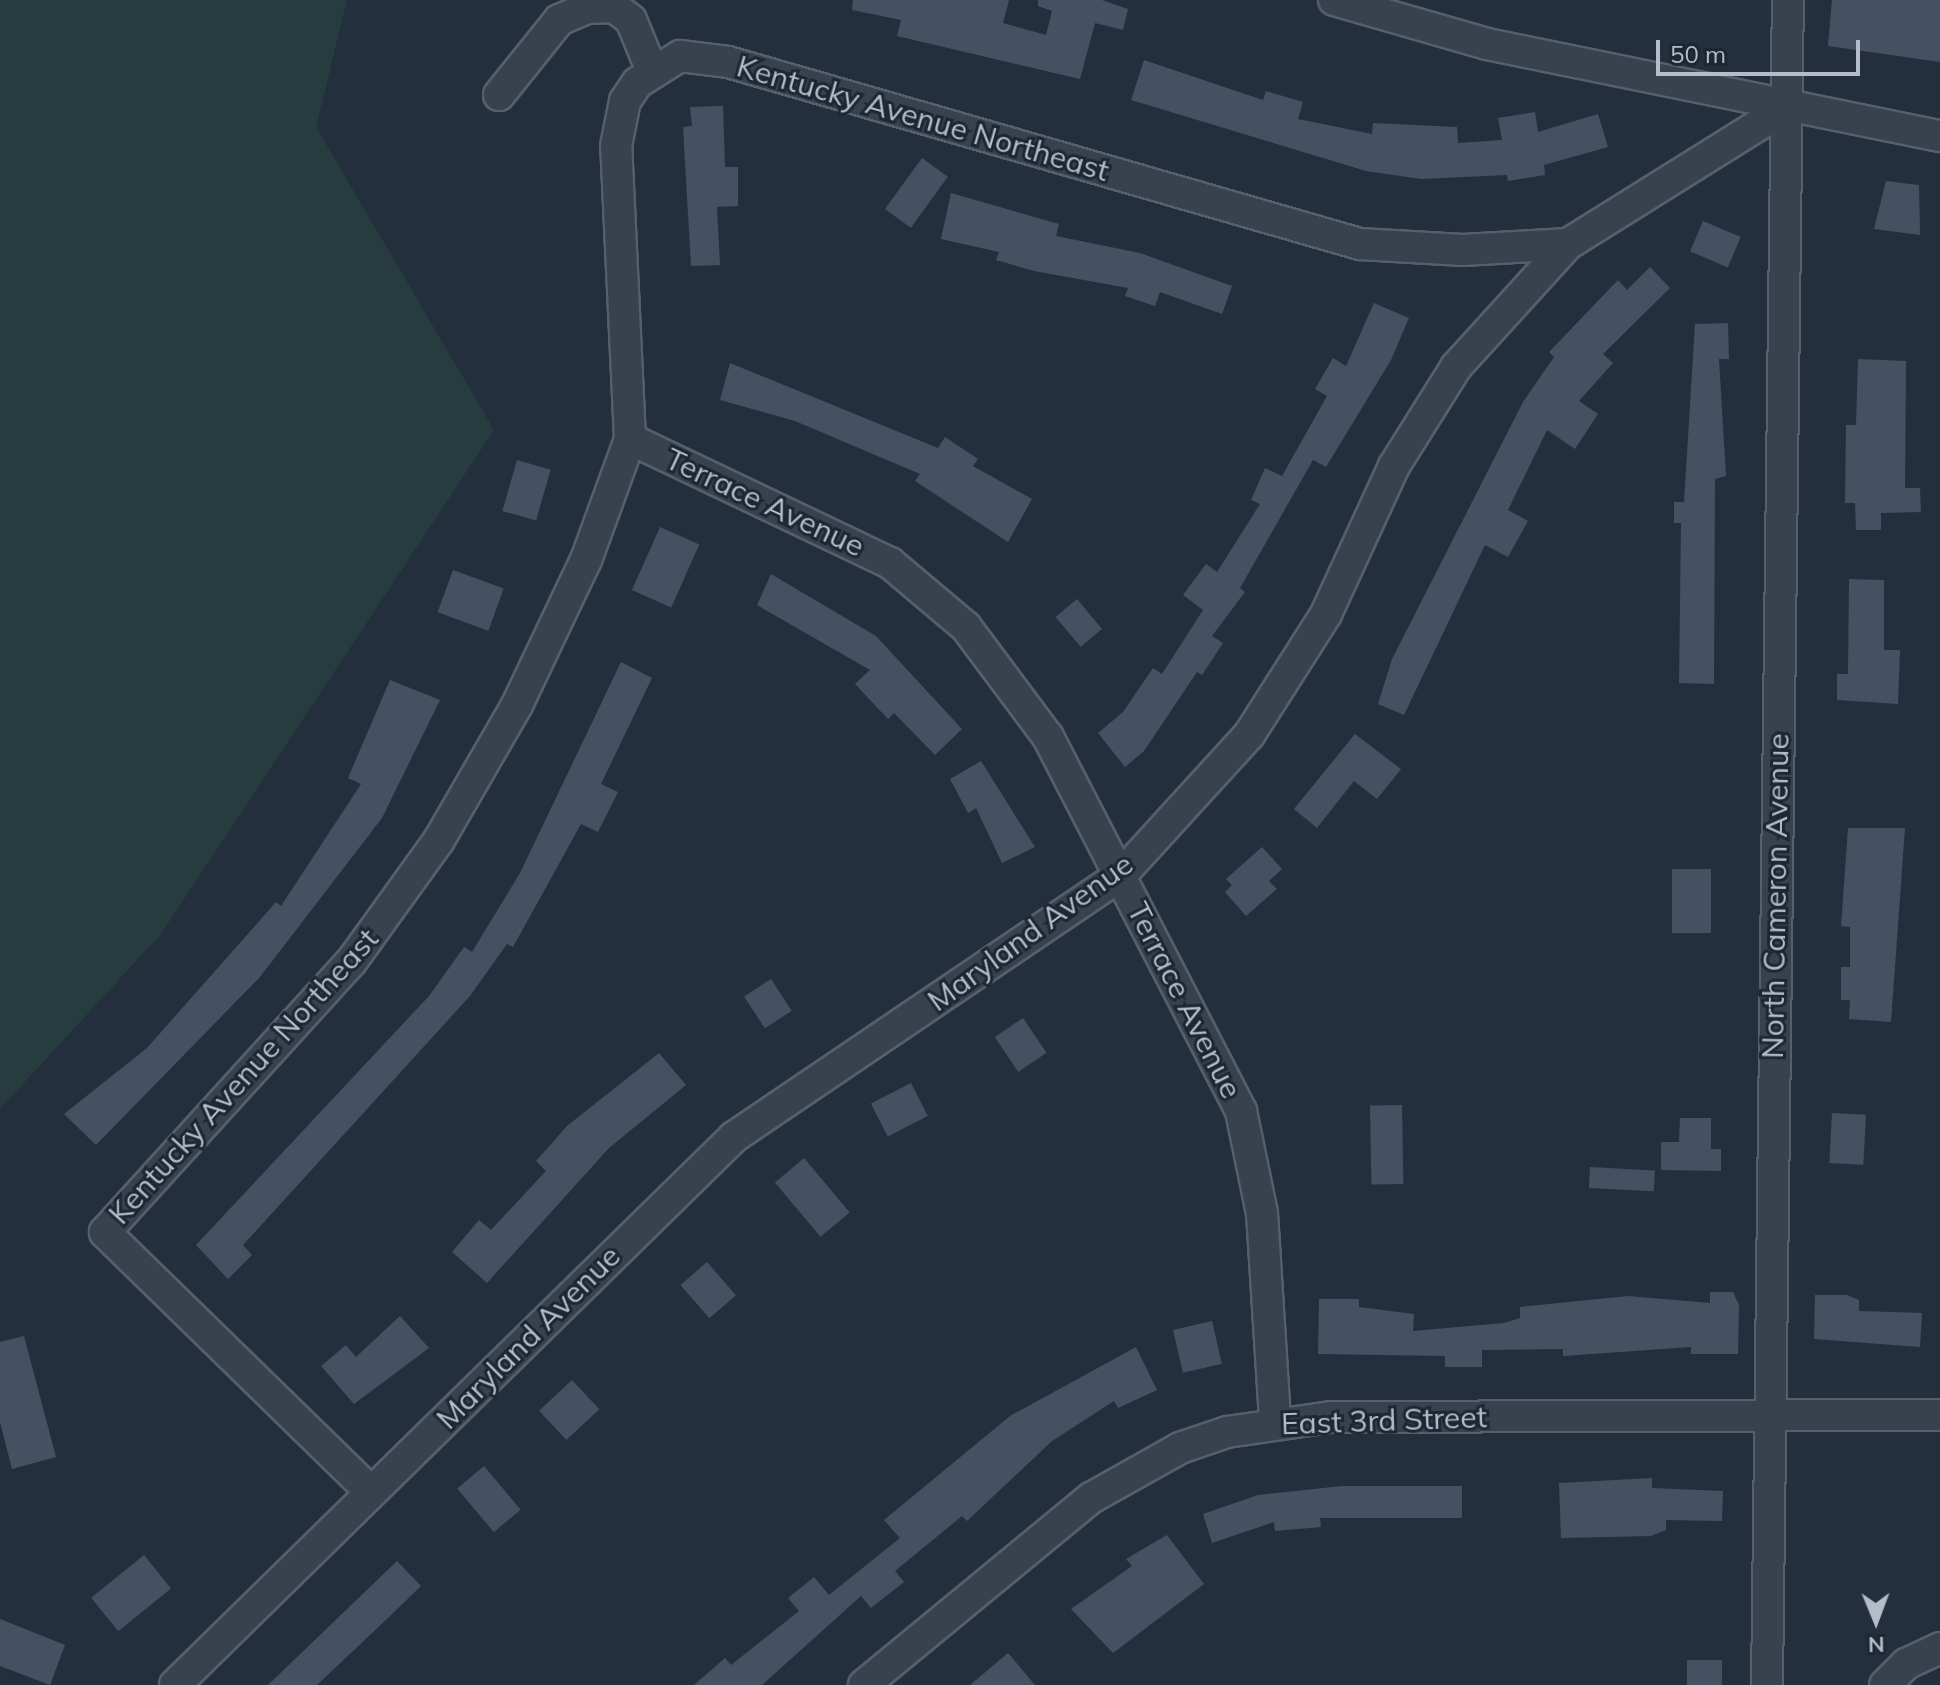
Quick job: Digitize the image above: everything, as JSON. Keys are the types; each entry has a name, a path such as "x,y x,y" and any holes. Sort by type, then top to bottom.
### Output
{"street":[{"path":"1334,0 1487,44 1786,108 1940,136"},
{"name":"North Cameron Avenue","path":"1767,1685 1767,1416 1788,0"},
{"path":"499,95 559,20 587,8 614,7 631,20 652,71"},
{"name":"Kentucky Avenue Northeast","path":"371,1492 105,1232 351,962 439,840 567,600 630,439 616,146 625,101 652,71 680,56 814,82 1360,244 1463,250 1568,244"},
{"name":"Maryland Avenue","path":"175,1685 734,1137 1121,875 1249,735 1326,614 1394,466 1456,367 1568,244 1786,108"},
{"name":"Terrace Avenue","path":"630,439 846,538 930,592 1006,675 1048,737 1241,1111 1262,1213 1275,1422"},
{"name":"East 3rd Street","path":"864,1685 1134,1470 1180,1448 1275,1422 1940,1415"},
{"path":"1885,1685 1906,1664 1940,1648"}],"green space":[{"path":"0,0 347,0 316,127 494,430 161,934 0,1109"}],"building":[{"path":"853,0 1009,0 1003,23 1046,35 1052,11 1038,6 1038,0 1102,0 1128,9 1123,30 1095,23 1080,79 897,36 901,20 852,10"},
{"path":"1832,0 1940,0 1940,62 1828,46"},
{"path":"1144,60 1263,100 1266,91 1303,102 1298,119 1372,134 1373,123 1457,127 1458,143 1502,140 1498,118 1535,112 1538,132 1598,114 1608,147 1544,165 1545,175 1508,181 1507,175 1421,179 1366,171 1131,100"},
{"path":"723,106 725,167 738,167 738,206 717,207 720,265 691,266 683,127 692,126 690,107"},
{"path":"922,158 948,177 911,228 885,209"},
{"path":"1886,181 1919,185 1920,235 1874,229"},
{"path":"951,193 1059,224 1056,236 1140,253 1232,286 1222,314 1160,292 1155,306 1125,296 1128,288 1034,271 996,260 999,252 941,239"},
{"path":"1703,221 1741,237 1728,267 1690,251"},
{"path":"1650,267 1670,288 1603,354 1613,363 1579,401 1598,414 1575,449 1547,430 1508,510 1528,521 1508,557 1485,545 1404,715 1378,704 1392,659 1523,402 1554,357 1549,352 1618,280 1627,290"},
{"path":"1374,303 1409,318 1391,360 1326,467 1313,460 1240,588 1245,592 1212,636 1223,643 1202,675 1197,672 1144,751 1125,767 1098,733 1123,712 1153,668 1162,674 1203,610 1183,595 1206,564 1217,572 1260,504 1251,500 1265,468 1282,476 1327,396 1315,389 1333,358 1346,366"},
{"path":"1728,323 1729,359 1719,359 1726,476 1715,479 1714,684 1679,683 1681,523 1674,523 1674,502 1684,502 1695,324"},
{"path":"1858,359 1906,361 1905,488 1920,488 1921,512 1881,513 1881,530 1856,530 1855,503 1845,503 1846,425 1856,425"},
{"path":"730,363 938,448 945,437 978,459 973,466 1032,499 1008,542 915,481 920,474 795,421 720,400"},
{"path":"517,460 551,470 536,521 502,511"},
{"path":"660,527 699,544 671,608 632,590"},
{"path":"453,570 504,588 488,631 438,612"},
{"path":"771,574 876,636 962,729 935,755 894,713 888,719 855,684 870,670 757,605"},
{"path":"1849,579 1884,580 1884,650 1900,650 1898,704 1837,700 1837,674 1848,674"},
{"path":"1077,599 1102,629 1081,647 1056,617"},
{"path":"621,662 652,678 601,784 618,792 598,832 581,824 513,947 507,944 470,996 243,1245 252,1255 228,1279 196,1245 429,996 464,947 472,952 520,873"},
{"path":"390,680 440,700 382,818 260,977 96,1145 64,1114 147,1048 276,902 281,906 361,784 348,778"},
{"path":"1355,734 1401,769 1377,799 1354,781 1317,828 1294,809"},
{"path":"981,761 1035,847 1002,863 976,808 968,813 950,779"},
{"path":"1848,828 1905,828 1891,1022 1849,1019 1850,1000 1841,1000 1841,967 1850,967 1850,927 1841,926"},
{"path":"1262,847 1282,869 1269,881 1277,889 1246,916 1225,892 1232,885 1226,879"},
{"path":"1672,869 1711,869 1711,933 1672,933"},
{"path":"771,979 792,1011 765,1028 744,996"},
{"path":"1023,1018 1046,1053 1018,1072 995,1037"},
{"path":"659,1053 686,1085 609,1148 487,1283 452,1252 479,1220 491,1230 546,1171 536,1161 567,1126"},
{"path":"911,1083 928,1116 888,1136 871,1103"},
{"path":"1402,1105 1403,1184 1371,1185 1370,1106"},
{"path":"1832,1113 1866,1115 1863,1165 1829,1163"},
{"path":"1680,1118 1711,1118 1711,1149 1721,1149 1721,1171 1661,1170 1661,1142 1679,1142"},
{"path":"804,1158 850,1212 821,1237 775,1182"},
{"path":"1590,1167 1655,1170 1654,1191 1589,1188"},
{"path":"707,1262 736,1295 709,1318 681,1285"},
{"path":"1710,1292 1733,1292 1739,1305 1738,1354 1691,1354 1691,1347 1563,1356 1563,1349 1482,1350 1482,1367 1445,1367 1445,1356 1318,1354 1319,1299 1359,1299 1359,1307 1414,1314 1413,1331 1504,1323 1520,1318 1520,1307 1628,1296 1710,1303"},
{"path":"1815,1295 1847,1295 1859,1300 1859,1311 1922,1313 1920,1347 1814,1339"},
{"path":"400,1316 429,1348 354,1404 321,1366 346,1345 356,1357"},
{"path":"1212,1321 1222,1364 1183,1373 1173,1330"},
{"path":"24,1336 56,1457 12,1469 0,1422 0,1342"},
{"path":"1136,1347 1157,1390 1118,1408 1114,1401 1052,1441 967,1521 962,1516 895,1571 904,1582 871,1608 861,1596 762,1685 694,1685 725,1658 731,1665 799,1611 788,1598 814,1577 829,1595 900,1538 884,1520 1010,1416"},
{"path":"572,1380 599,1409 566,1440 539,1411"},
{"path":"484,1466 521,1510 494,1532 457,1488"},
{"path":"1652,1478 1652,1488 1723,1491 1722,1521 1666,1520 1666,1530 1651,1536 1561,1538 1559,1483"},
{"path":"1342,1486 1462,1486 1462,1518 1320,1518 1321,1527 1275,1531 1274,1522 1212,1543 1203,1514 1258,1495"},
{"path":"1167,1535 1204,1584 1113,1653 1071,1609 1132,1566 1126,1559"},
{"path":"144,1555 171,1588 118,1631 91,1598"},
{"path":"397,1561 421,1586 389,1617 317,1685 268,1685"},
{"path":"0,1619 65,1645 50,1685 0,1666"},
{"path":"1008,1653 1035,1685 970,1685"},
{"path":"1687,1660 1722,1660 1722,1685 1687,1685"}]}
